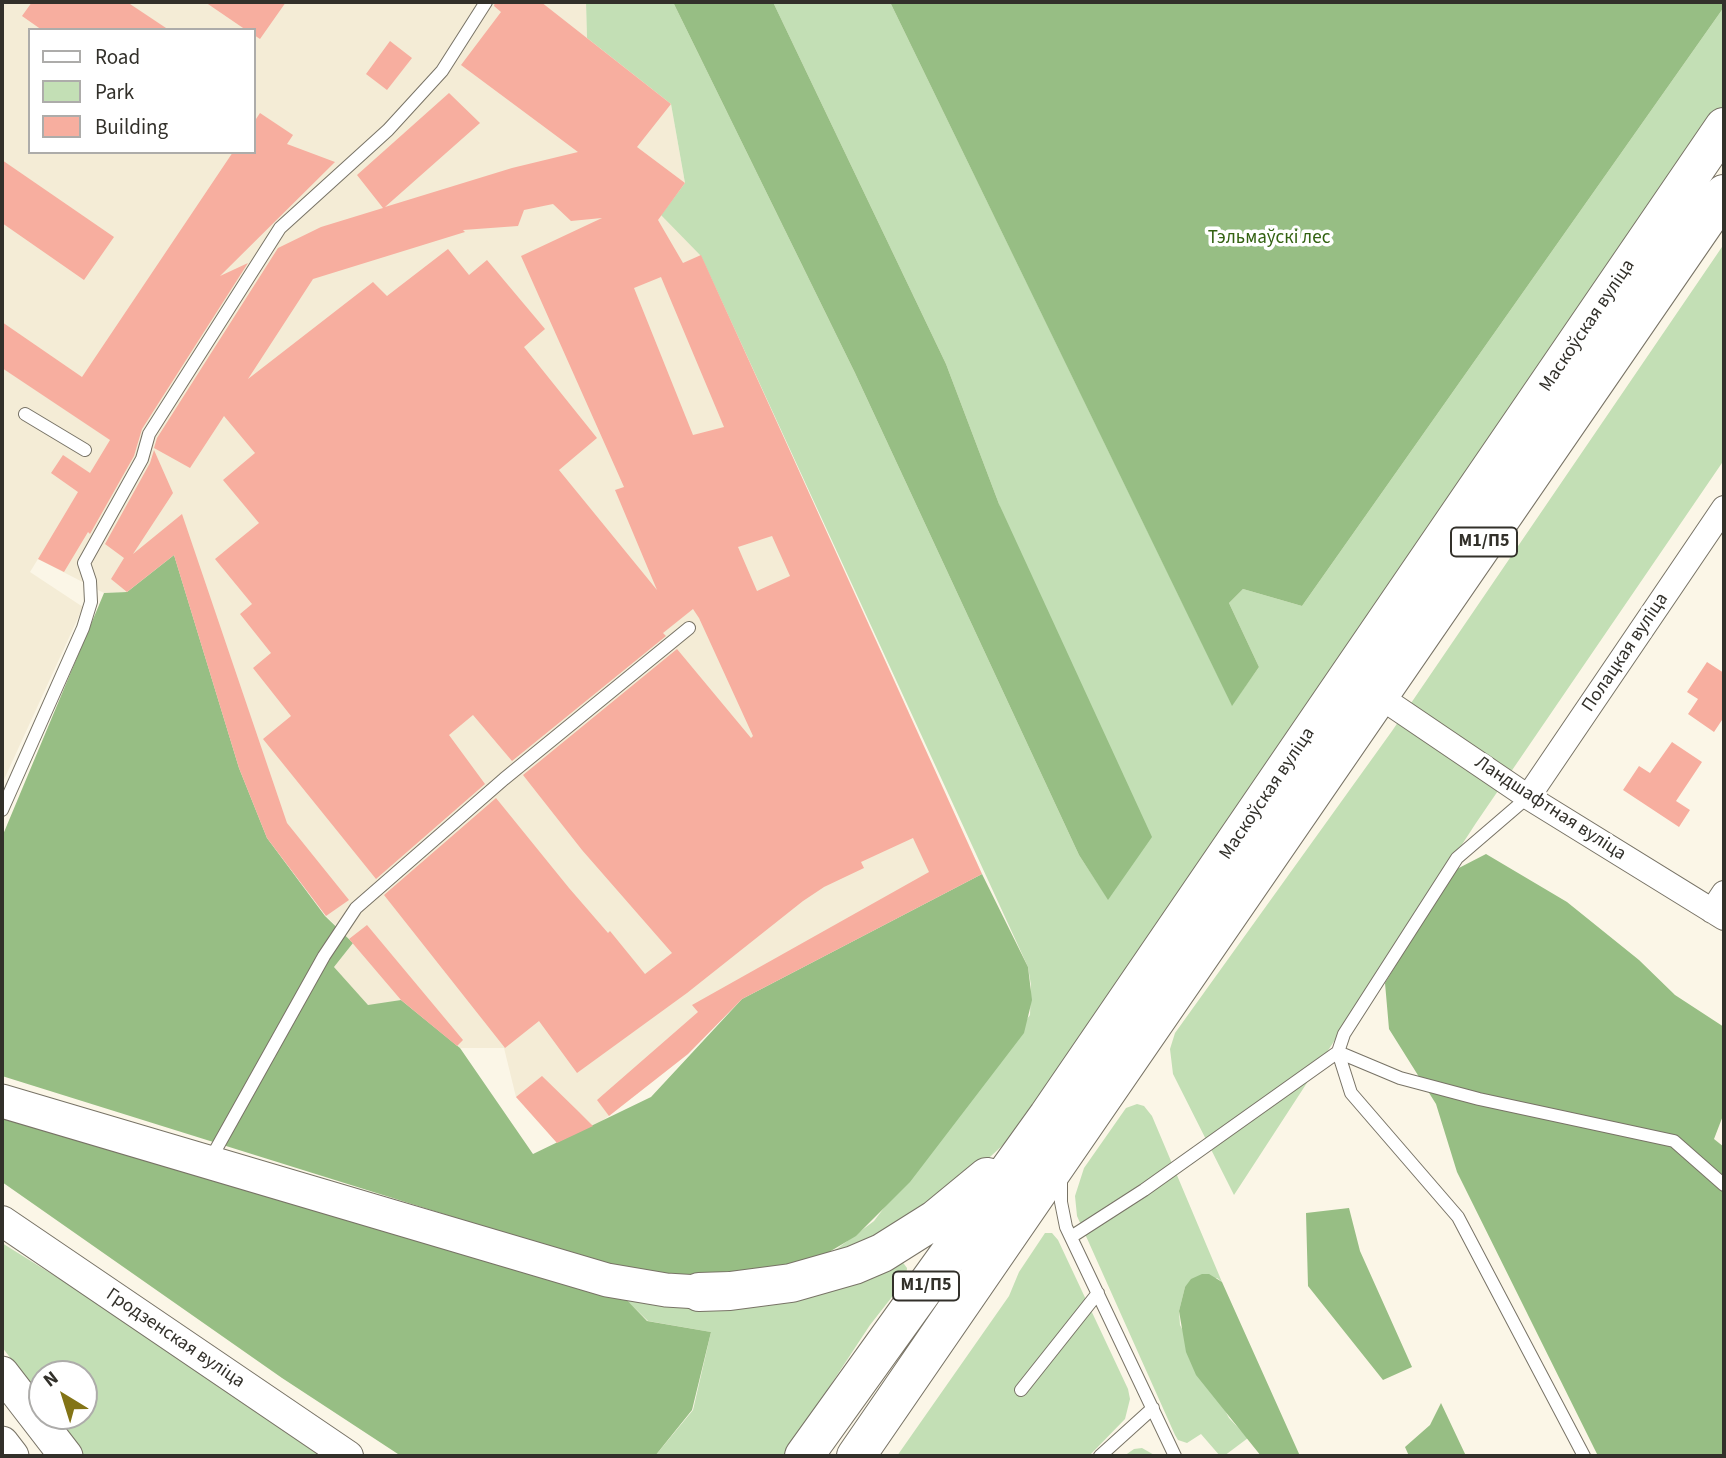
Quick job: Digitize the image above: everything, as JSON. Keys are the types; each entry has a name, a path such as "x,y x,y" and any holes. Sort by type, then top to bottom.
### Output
{"highway":[{"name":"Маскоўская вуліца","path":"856,1456 1060,1127 1364,685 1724,127"},
{"name":"Маскоўская вуліца","path":"1364,685 1724,194"},
{"name":"Маскоўская вуліца","path":"804,1456 1060,1127"},
{"path":"699,1292 791,1283 845,1268 882,1253 965,1197 1060,1127"}],"main road":[{"path":"2,1101 211,1160 607,1280 666,1290 699,1292"},
{"path":"2,1373 66,1456"},
{"path":"2,1443 12,1456"}],"street":[{"name":"Полацкая вуліца","path":"1528,797 1724,508"},
{"name":"Ландшафтная вуліца","path":"1364,685 1528,797 1720,907"},
{"name":"Гродзенская вуліца","path":"2,1221 348,1456"}],"lane":[{"path":"2,810 83,628 91,602 90,581 83,563 142,459 149,434 280,228 388,130 442,71 486,2"},
{"path":"25,414 86,450"},
{"path":"211,1160 324,956 356,908 504,779 689,628"},
{"path":"1528,797 1457,858 1344,1034 1338,1052 1351,1093 1458,1217 1584,1456"},
{"path":"1338,1052 1400,1078 1466,1096 1674,1141 1724,1185"},
{"path":"1072,1237 1144,1190 1338,1052"},
{"path":"1060,1127 1060,1189 1063,1215 1175,1456"},
{"path":"1021,1390 1098,1293"},
{"path":"1100,1456 1153,1408"}],"shaded area":[{"path":"2,2 586,2 587,38 671,104 685,183 662,215 701,255 982,874 742,999 688,1054 597,1125 557,1143 516,1097 504,1048 460,1048 401,1000 368,1006 334,967 353,943 326,916 267,838 239,768 173,556 127,592 104,593 38,559 30,572 83,607 2,784"}],"green space":[{"path":"586,2 673,2 855,373 1079,855 1108,899 999,504 946,364 773,2 890,2 1232,705 1259,667 1229,603 1243,589 1302,606 1724,7 1724,106 1040,1102 1017,1132 965,1180 874,1238 814,1261 838,1248 874,1221 1030,1015 1031,985 1028,967 701,256 661,215 685,183 671,104 587,38"},
{"path":"673,2 773,2 946,364 999,504 1152,837 1108,900 1079,855 855,373"},
{"name":"Тэльмаўскі лес","path":"890,2 1724,2 1724,7 1302,606 1243,589 1229,603 1259,667 1232,706"},
{"path":"1724,244 1724,460 1476,823 1234,1195 1173,1074 1170,1049 1175,1033 1392,731"},
{"path":"174,555 239,768 267,838 325,916 353,943 334,967 368,1005 401,1000 460,1048 533,1154 651,1097 742,999 982,874 1028,967 1032,1000 1024,1033 910,1182 856,1236 814,1261 779,1270 675,1276 607,1265 2,1076 2,837 104,593 127,592"},
{"path":"1486,854 1567,902 1639,960 1675,995 1724,1027 1724,1113 1714,1139 1724,1147 1724,1456 1598,1456 1457,1172 1436,1104 1389,1029 1385,983 1453,871"},
{"path":"1137,1104 1144,1106 1152,1116 1222,1282 1217,1278 1185,1287 1179,1311 1180,1325 1229,1418 1248,1438 1224,1456 1220,1456 1201,1434 1187,1443 1178,1440 1077,1216 1075,1196 1084,1168 1126,1108"},
{"path":"2,1116 622,1295 647,1321 711,1332 692,1410 655,1456 401,1456 282,1378 2,1182"},
{"path":"1349,1208 1360,1251 1412,1367 1383,1380 1308,1286 1306,1213"},
{"path":"1045,1233 1052,1233 1058,1240 1128,1389 1130,1399 1125,1419 1089,1456 897,1456 1009,1296 1019,1272"},
{"path":"2,1243 230,1385 333,1456 84,1456 64,1430 98,1430 98,1360 28,1360 28,1381 2,1347"},
{"path":"901,1260 907,1268 906,1279 870,1325 824,1395 789,1456 655,1456 693,1410 711,1332 648,1321 621,1295"},
{"path":"1209,1274 1222,1282 1300,1456 1261,1456 1196,1375 1186,1352 1179,1311 1185,1287 1191,1279"},
{"path":"1441,1403 1466,1456 1409,1456 1405,1447 1430,1425"},
{"path":"1142,1448 1156,1456 1124,1456 1134,1449"}],"building":[{"path":"32,2 127,2 166,28 39,28 22,16"},
{"path":"205,2 286,2 260,39 256,36 256,28 243,28"},
{"path":"495,2 541,2 671,104 637,147 685,183 658,220 683,263 701,255 982,874 742,999 688,1054 609,1116 597,1100 698,1012 692,1005 929,872 913,838 861,862 864,868 824,887 803,901 687,993 577,1073 539,1021 505,1048 384,895 496,798 569,888 608,933 610,931 645,974 672,953 582,850 523,775 677,649 751,738 753,736 699,618 693,609 663,633 666,636 512,761 473,715 449,735 485,784 376,879 263,739 291,716 253,668 271,653 240,614 252,604 215,559 259,523 223,480 255,453 224,416 190,468 154,448 157,438 278,248 321,227 383,208 357,175 449,93 480,123 385,207 512,168 578,152 461,65 501,12 494,6","holes":["553,204 571,221 602,218 521,256 624,487 615,490 657,590 559,470 597,438 524,347 545,329 487,260 469,275 448,249 387,296 373,282 248,379 313,279 465,232 463,230 518,226 524,210","661,277 724,427 693,435 634,288","772,536 790,576 757,591 738,547"]},
{"path":"390,41 412,58 387,90 366,74"},
{"path":"260,113 293,135 287,144 335,162 220,276 248,263 142,429 134,456 90,534 88,532 64,572 38,559 78,492 51,473 63,455 90,473 110,440 2,368 2,322 82,377 232,154 256,154 256,119"},
{"path":"2,160 114,237 84,280 2,223"},
{"path":"154,450 173,493 133,554 182,514 287,823 349,900 326,916 267,838 239,768 174,555 127,592 111,579 124,558 105,544 150,463"},
{"path":"1707,662 1724,673 1724,717 1714,732 1688,714 1698,699 1687,692"},
{"path":"1672,742 1702,762 1676,801 1690,810 1679,827 1623,790 1639,766 1650,773"},
{"path":"367,925 463,1040 457,1046 401,1000 349,939"},
{"path":"542,1076 593,1126 557,1143 516,1097"}]}
